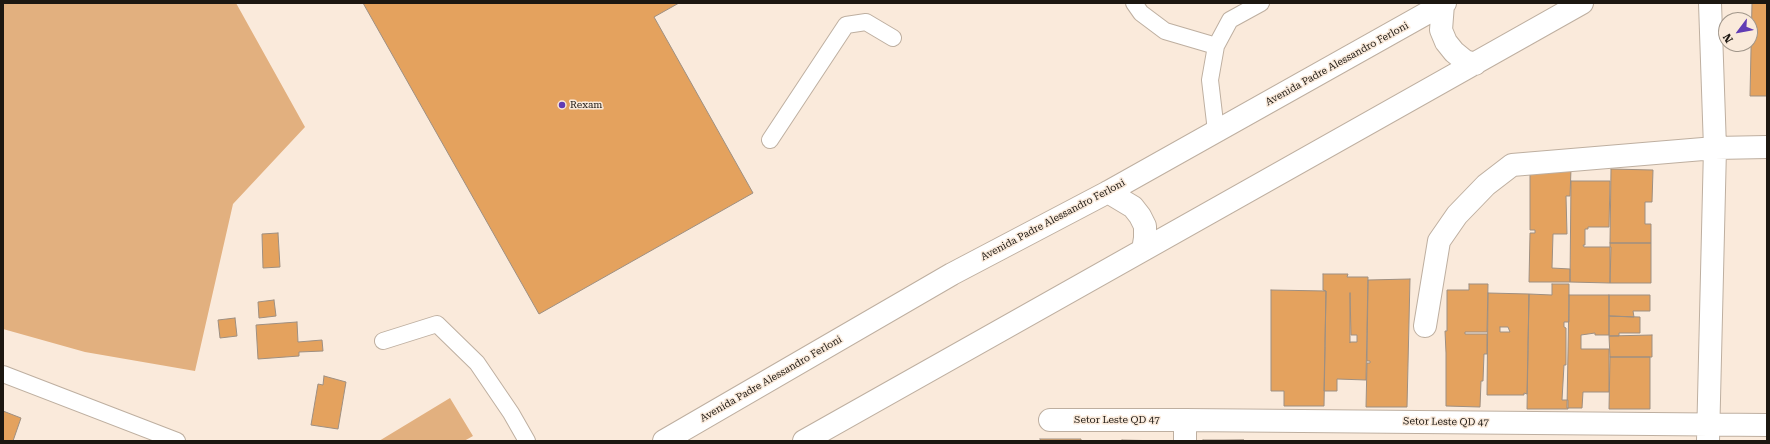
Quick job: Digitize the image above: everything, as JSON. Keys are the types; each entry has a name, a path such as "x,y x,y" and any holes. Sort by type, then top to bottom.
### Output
{"main road":[{"path":"804,441 1582,3"},
{"path":"1708,433 1715,148 1710,3"},
{"path":"1444,4 1442,30 1446,42 1454,52 1465,61 1475,64"},
{"name":"Avenida Padre Alessandro Ferloni","path":"664,441 952,274 1108,192 1444,4"},
{"path":"1425,326 1439,241 1457,215 1486,185 1512,165 1715,148 1767,147"},
{"path":"1108,192 1133,207 1140,216 1145,226 1143,250"},
{"name":"Setor Leste QD 47","path":"1050,420 1185,420 1708,433 1767,425"},
{"path":"1185,420 1185,441"}],"lane":[{"path":"1134,3 1141,13 1165,31 1216,46"},
{"path":"1216,131 1210,80 1216,46 1230,20 1261,3"},
{"path":"770,140 846,25 866,22 892,38"},
{"path":"383,341 437,324 476,363 511,413 527,441"},
{"path":"3,374 177,441"}],"shaded area":[{"path":"3,3 236,3 305,127 233,204 195,371 85,352 3,329"},
{"path":"450,398 473,436 464,441 379,441"}],"building":[{"name":"Rexam","path":"363,3 679,3 654,17 753,193 539,314"},
{"path":"1752,3 1767,3 1767,96 1750,96 1751,52 1758,52 1758,12 1752,12"},
{"path":"1530,169 1571,169 1570,196 1566,196 1567,234 1553,234 1552,268 1570,269 1570,282 1529,282 1530,233 1535,233 1535,230 1530,230"},
{"path":"1611,169 1653,170 1652,202 1645,202 1645,224 1651,224 1651,243 1610,243"},
{"path":"1571,181 1610,181 1609,227 1588,227 1588,229 1585,229 1585,245 1583,245 1584,247 1611,247 1610,283 1570,282"},
{"path":"278,233 280,267 263,268 262,234"},
{"path":"1610,243 1651,243 1651,283 1610,283"},
{"path":"1323,274 1348,274 1347,277 1368,277 1366,380 1337,379 1337,391 1324,391 1326,291 1323,290","holes":["1350,293 1351,335 1357,335 1357,342 1350,342"]},
{"path":"1410,279 1407,407 1366,407 1367,363 1370,363 1370,361 1367,361 1368,280"},
{"path":"1469,284 1488,284 1487,332 1465,332 1465,334 1487,334 1487,354 1484,354 1480,407 1446,406 1445,331 1447,331 1447,290 1469,290"},
{"path":"1552,284 1569,284 1569,322 1564,322 1564,327 1566,328 1566,365 1564,365 1562,400 1568,400 1568,409 1527,409 1529,294 1552,295"},
{"path":"1271,290 1326,291 1324,406 1284,406 1284,391 1271,391"},
{"path":"1488,293 1529,294 1527,394 1487,395","holes":["1500,327 1508,327 1510,332 1500,332"]},
{"path":"1569,295 1609,295 1609,335 1595,335 1595,333 1581,335 1581,349 1609,349 1609,392 1583,392 1582,408 1567,408"},
{"path":"1609,295 1650,295 1650,311 1633,311 1634,317 1609,316"},
{"path":"274,300 276,316 259,318 258,302"},
{"path":"1609,316 1640,317 1640,333 1619,333 1619,336 1609,336"},
{"path":"235,318 237,336 220,338 218,320"},
{"path":"297,322 298,342 322,340 323,351 299,352 299,356 258,359 256,325"},
{"path":"1652,335 1652,357 1610,357 1609,336"},
{"path":"1610,357 1650,357 1650,409 1609,409"},
{"path":"324,376 346,382 338,429 311,425 318,384 323,385"},
{"path":"3,411 21,418 13,441 3,441"},
{"path":"1040,439 1081,439 1081,441 1041,441"},
{"path":"1122,440 1163,441 1122,441"},
{"path":"1203,440 1244,440 1203,441"}],"place":[{"name":"Rexam","path":"562,105"}]}
